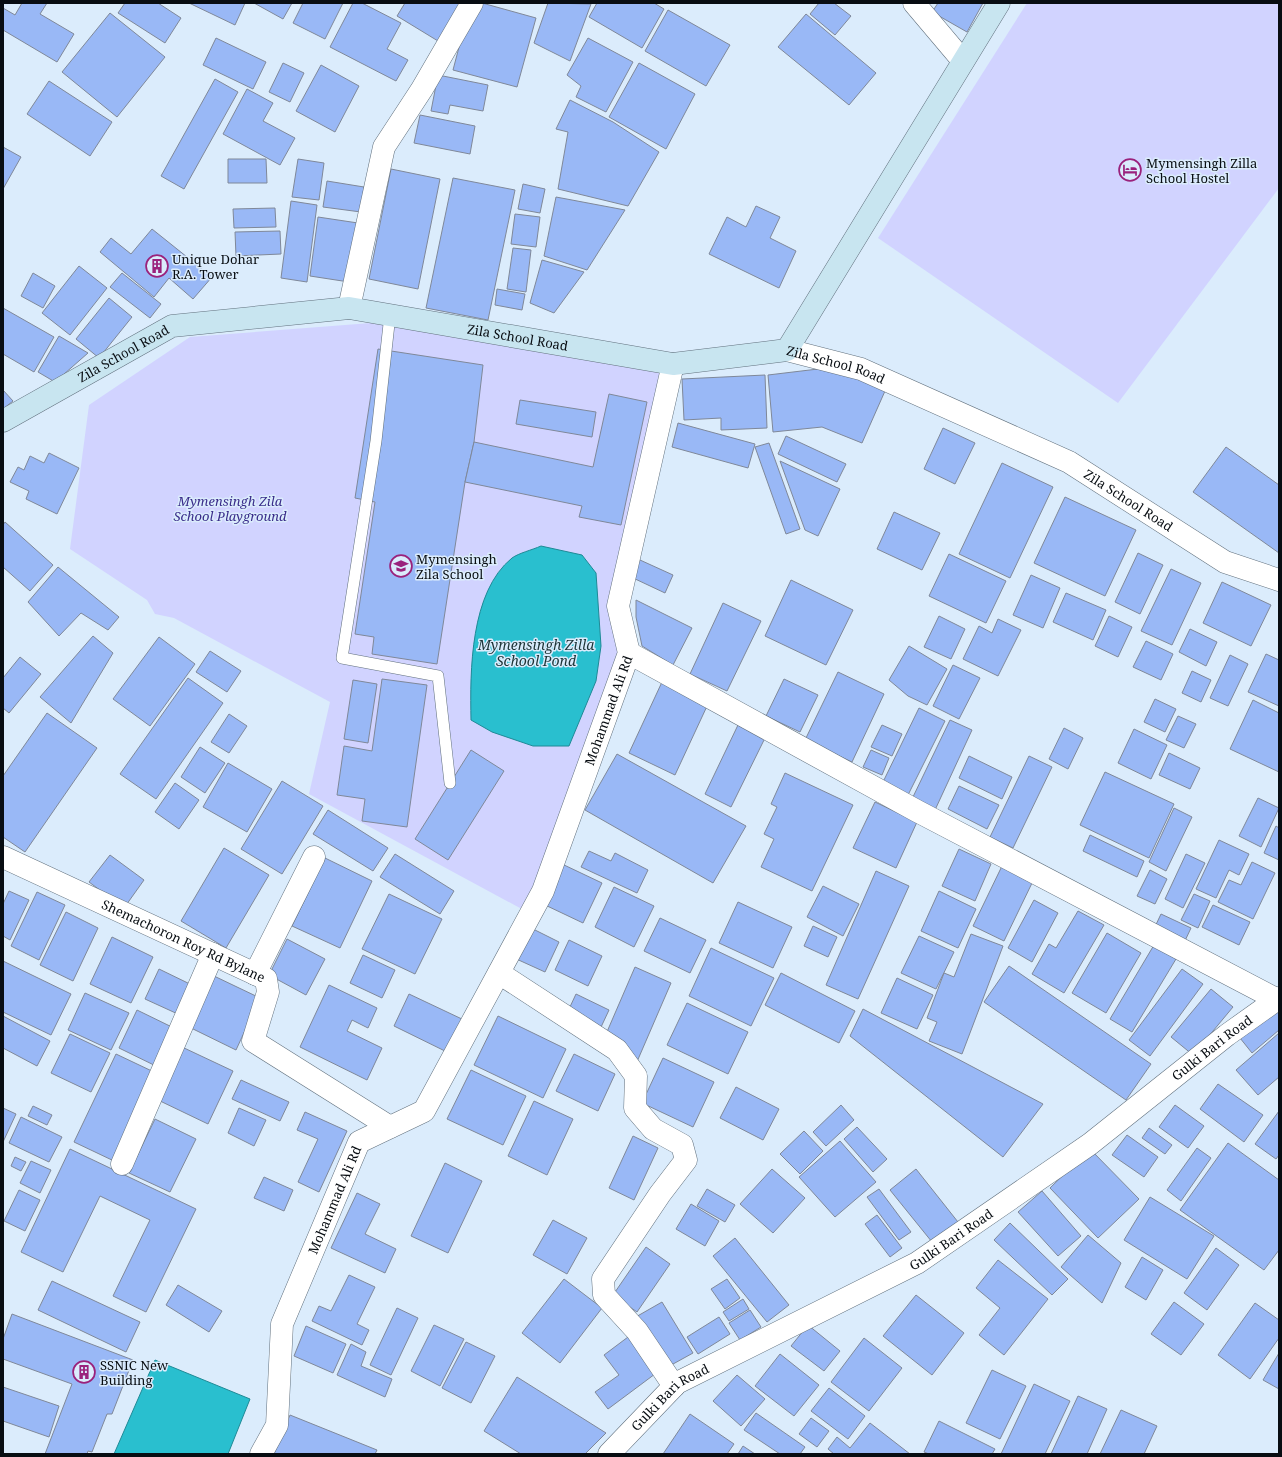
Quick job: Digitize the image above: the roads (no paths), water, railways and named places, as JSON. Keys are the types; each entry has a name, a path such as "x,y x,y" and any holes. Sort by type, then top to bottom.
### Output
{"main road":[{"path":"787,350 999,3"},
{"name":"Zila School Road","path":"3,421 172,326 349,308 673,364 787,350"}],"street":[{"path":"349,308 384,147 422,89 472,3"},
{"path":"914,3 963,61"},
{"name":"Zila School Road","path":"787,350 861,369 1069,462 1224,562 1279,580"},
{"name":"Mohammad Ali Rd","path":"261,1454 277,1425 282,1324 359,1142 424,1111 543,891 629,653 618,606 673,364"},
{"path":"629,653 917,811 1278,998"},
{"name":"Shemachoron Roy Rd Bylane","path":"3,857 266,979 268,992 253,1041 390,1127"},
{"path":"256,974 314,857"},
{"path":"122,1164 213,954"},
{"path":"499,973 617,1050 636,1076 635,1108 653,1129 682,1145 686,1160 660,1194 603,1279 604,1296 637,1331 674,1386"},
{"name":"Gulki Bari Road","path":"609,1454 677,1383 917,1263 1090,1144 1227,1035 1278,998"}],"lane":[{"path":"390,315 376,441 342,658 438,676 450,783"}],"water":[{"name":"Mymensingh Zilla School Pond","path":"541,546 582,555 596,573 601,646 596,681 569,746 533,746 492,732 471,720 472,656 475,633 480,611 488,591 498,573 512,558"},
{"path":"155,1360 250,1399 228,1454 114,1454"}],"place":[{"name":"Mymensingh Zilla School Hostel","path":"1130,170"},
{"name":"Unique Dohar R.A. Tower","path":"157,266"},
{"name":"Mymensingh Zila School","path":"401,566"},
{"name":"SSNIC New Building","path":"84,1372"}],"park label":[{"name":"Mymensingh Zila School Playground","path":"230,508"}]}
